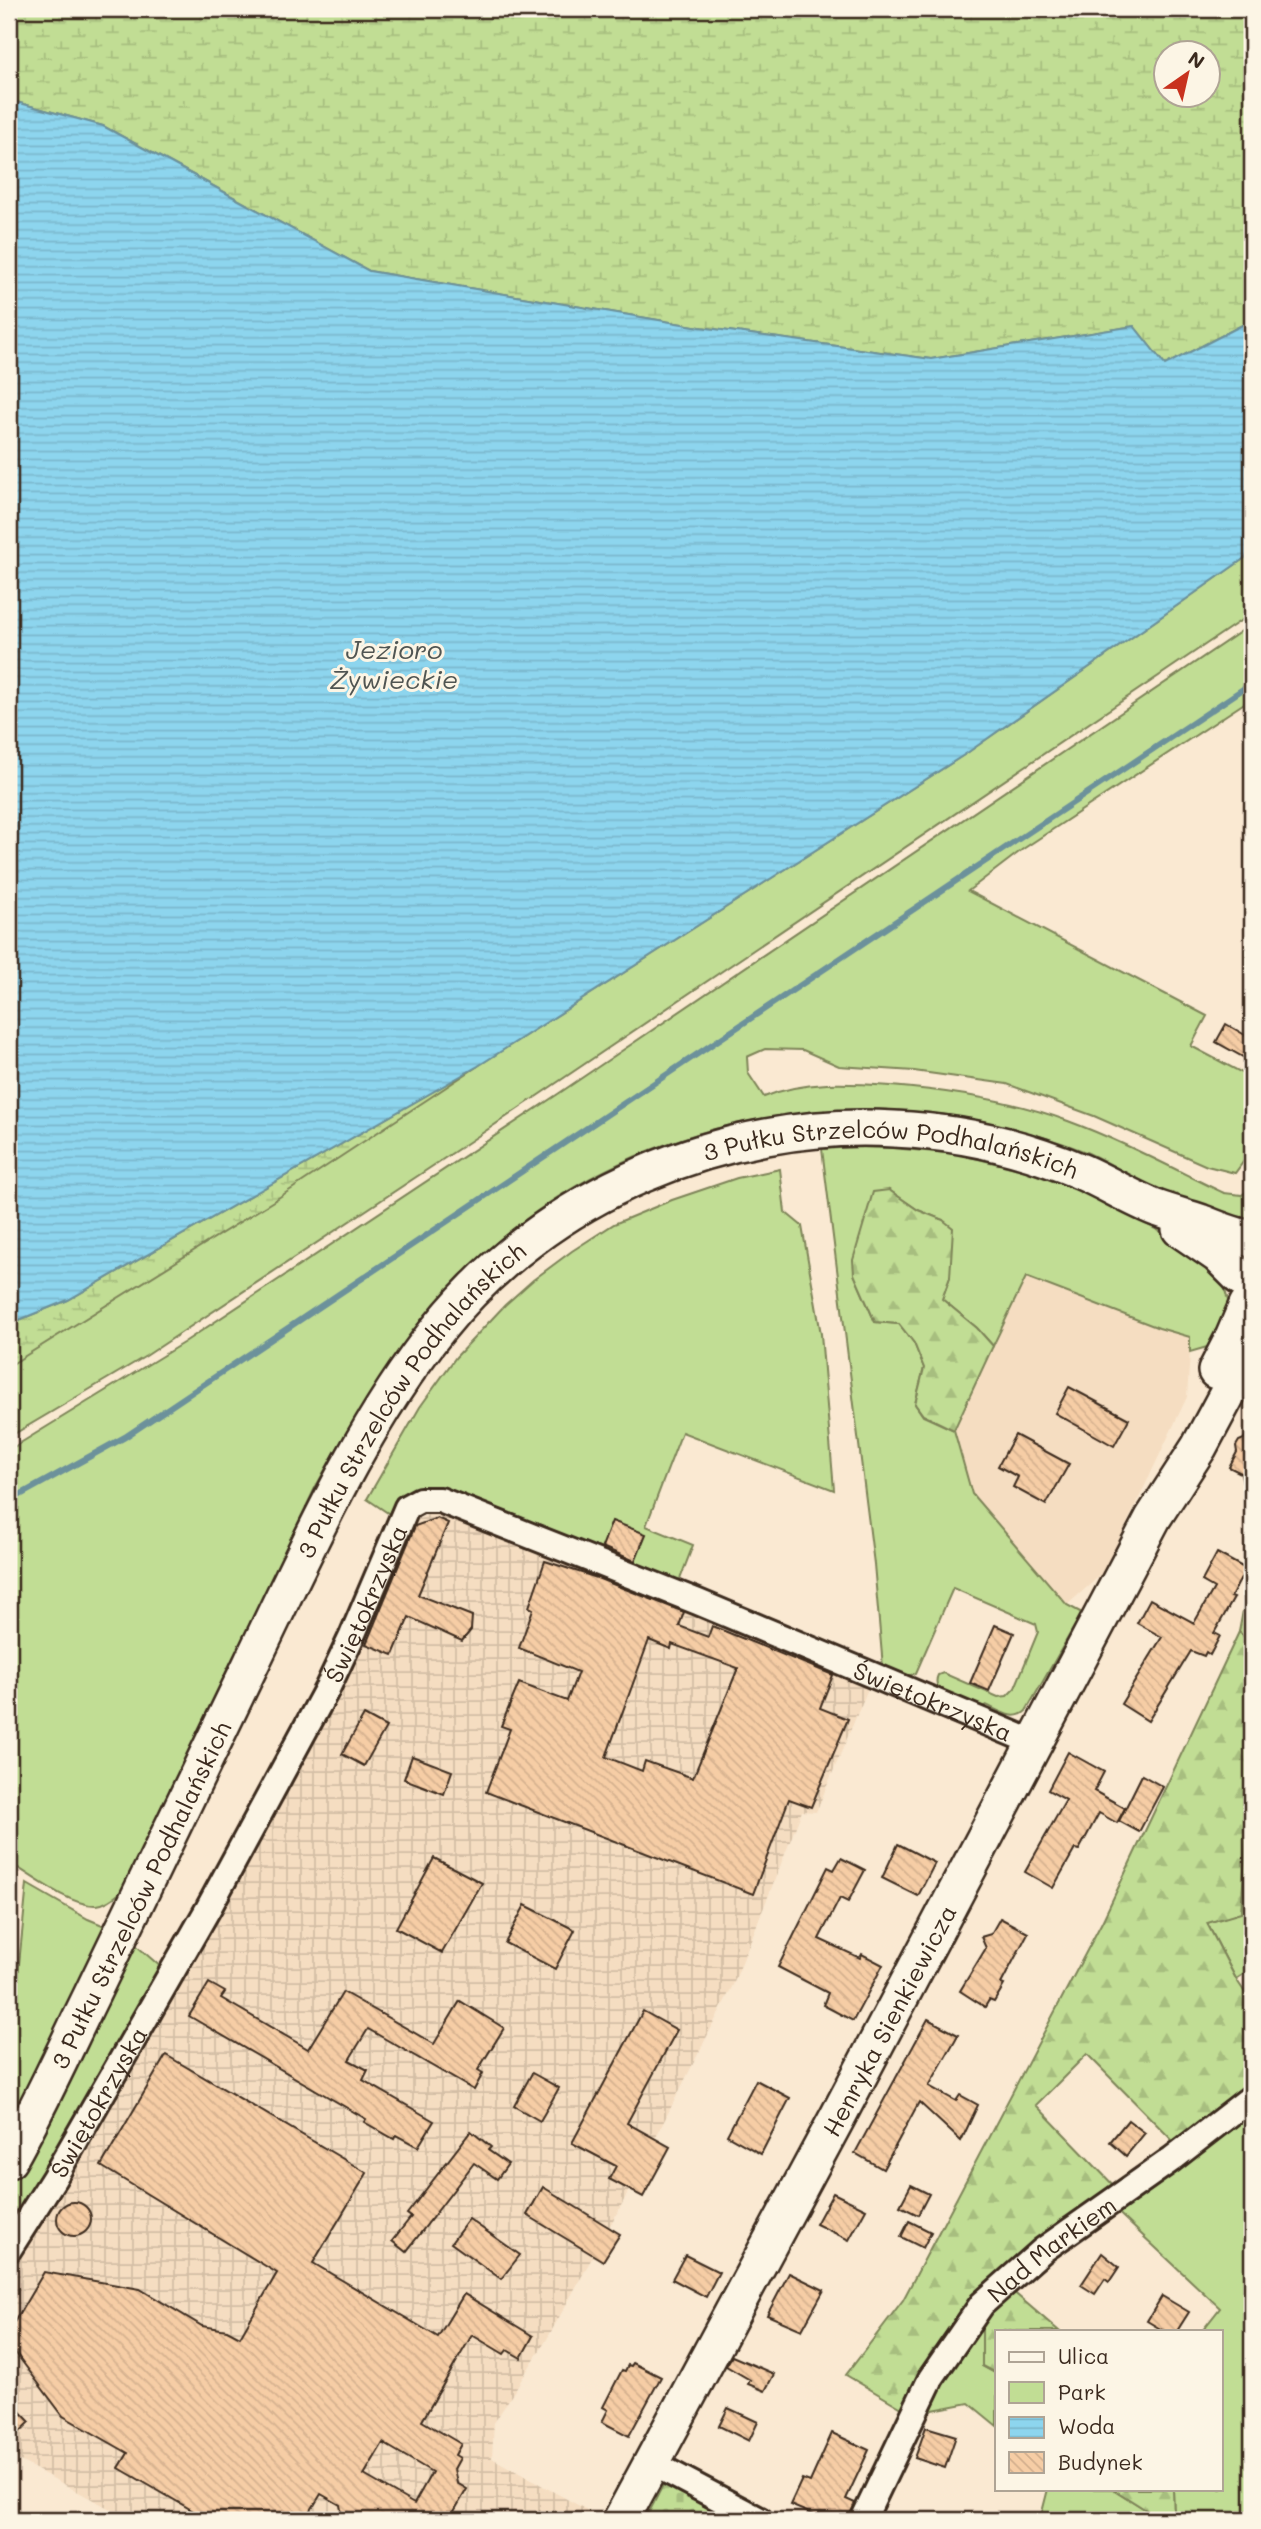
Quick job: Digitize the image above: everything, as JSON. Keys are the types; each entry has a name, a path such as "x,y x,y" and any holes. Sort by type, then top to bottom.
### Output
{"main road":[{"name":"3 Pułku Strzelców Podhalańskich","path":"9,2160 122,1933 312,1538 363,1442 403,1377 440,1326 477,1286 519,1249 607,1191 673,1162 740,1142 781,1134 856,1128 893,1128 959,1135 1024,1150 1084,1173 1152,1206"},
{"path":"1152,1206 1233,1235 1252,1239"},
{"path":"1152,1206 1218,1255 1248,1286"},
{"name":"Henryka Sienkiewicza","path":"1153,1518 1180,1437 1233,1338 1248,1286"},
{"name":"Henryka Sienkiewicza","path":"621,2520 1153,1518 1199,1447 1252,1348"}],"street":[{"name":"Świętokrzyska","path":"9,2249 54,2178 208,1909 327,1689 407,1507 421,1500 440,1500 698,1602 1035,1743"},
{"name":"Nad Markiem","path":"863,2520 931,2378 982,2304 1043,2250 1172,2159 1252,2097"},
{"path":"652,2463 760,2520"}],"shaded area":[{"path":"1025,1277 1159,1328 1191,1337 1187,1397 1104,1572 1067,1605 972,1494 954,1430"},
{"path":"436,1511 695,1610 870,1684 816,1812 802,1811 733,1985 622,2204 547,2339 494,2423 492,2458 596,2515 593,2520 131,2520 9,2455 9,2249 412,1522"}],"green space":[{"path":"9,9 1252,9 1252,320 1165,365 1134,326 931,359 700,327 369,271 103,126 9,100"},
{"path":"1252,553 1252,613 481,1134 146,1356 9,1437 9,1324 68,1300 478,1066 967,753"},
{"path":"1252,624 1252,698 1023,849 968,891 1207,1016 1191,1046 1252,1078 1252,1150 1235,1173 1207,1166 1094,1116 1007,1084 914,1071 839,1066 803,1050 765,1049 747,1057 748,1073 764,1097 811,1085 875,1085 959,1094 1047,1114 1108,1137 1224,1193 1242,1195 1252,1187 1252,1224 1177,1201 1068,1145 1003,1126 936,1114 868,1110 800,1113 733,1124 668,1144 606,1170 547,1204 493,1246 440,1300 372,1390 315,1488 121,1892 104,1903 87,1904 64,1896 9,1862 9,1450 183,1343 558,1094"},
{"path":"478,1066 275,1200 9,1366 9,1324 68,1300"},
{"path":"855,1147 958,1154 1023,1170 1083,1192 1195,1249 1222,1279 1228,1312 1213,1342 1207,1347 1190,1352 1190,1337 1159,1328 1026,1277 993,1346 977,1328 942,1299 950,1277 943,1220 918,1210 889,1190 854,1274 875,1322 899,1324 914,1343 924,1368 915,1404 923,1416 954,1430 972,1494 1067,1605 1082,1613 1026,1711 1017,1716 986,1705 979,1709 940,1692 937,1679 938,1675 943,1673 998,1697 1007,1696 1015,1688 1038,1632 1036,1624 953,1588 916,1673 906,1677 883,1667 874,1564 822,1149"},
{"path":"780,1169 785,1212 802,1226 821,1334 834,1490 682,1432 646,1526 693,1545 679,1582 438,1492 419,1487 407,1496 394,1517 367,1499 420,1407 456,1357 505,1305 533,1280 614,1224 672,1200 737,1178"},
{"path":"889,1190 918,1210 943,1220 953,1228 950,1277 942,1299 977,1328 993,1346 954,1430 923,1415 915,1404 924,1368 914,1343 899,1324 875,1322 854,1274 853,1260 873,1192"},
{"path":"1247,1590 1252,1592 1252,1644 1239,1632"},
{"path":"1239,1632 1252,1644 1252,1810 1248,1812 1241,1913 1207,1923 1236,1979 1252,2003 1252,2097 1175,2143 1087,2054 1036,2105 1118,2190 1004,2284 1058,2330 995,2330 995,2373 982,2366 982,2308 912,2414 846,2375 903,2300 1102,1922"},
{"path":"1252,1810 1252,1969 1236,1979 1207,1923 1241,1912 1248,1811"},
{"path":"27,1884 88,1919 122,1933 170,1975 9,2249 9,2025 13,2024"},
{"path":"1252,2097 1252,2520 1174,2520 1173,2490 1222,2490 1222,2330 1203,2330 1220,2308 1109,2204"},
{"path":"982,2308 982,2366 995,2373 995,2424 969,2403 917,2413"},
{"path":"664,2483 738,2520 645,2520"},
{"path":"1048,2490 1115,2490 1162,2520 1040,2520"},
{"path":"1115,2490 1173,2490 1174,2520 1162,2520"}],"water":[{"name":"Jezioro Żywieckie","path":"9,100 103,126 369,271 700,327 931,359 1134,326 1165,365 1252,320 1252,553 967,753 478,1066 68,1300 9,1324"}],"building":[{"path":"1226,1024 1252,1039 1252,1062 1216,1042"},
{"path":"1069,1387 1129,1419 1114,1446 1055,1413"},
{"path":"1252,1423 1252,1489 1244,1489 1241,1473 1229,1467 1237,1452 1236,1446 1244,1439"},
{"path":"1015,1435 1069,1464 1046,1505 1013,1487 1018,1477 998,1466"},
{"path":"437,1518 448,1523 418,1595 472,1616 471,1630 462,1641 409,1617 393,1655 366,1644 415,1526"},
{"path":"612,1521 646,1534 635,1561 602,1547"},
{"path":"1217,1553 1246,1569 1231,1597 1234,1598 1214,1633 1220,1636 1210,1655 1206,1652 1204,1656 1191,1651 1148,1721 1121,1704 1162,1637 1137,1623 1150,1599 1194,1623 1214,1588 1202,1581"},
{"path":"545,1561 684,1612 679,1626 708,1637 712,1626 833,1675 820,1708 848,1719 811,1807 789,1799 753,1894 486,1792 510,1729 501,1726 519,1683 567,1701 578,1672 519,1648 533,1609 529,1607","holes":["649,1640 671,1649 672,1644 738,1668 693,1778 645,1761 642,1771 606,1757"]},
{"path":"995,1625 1014,1633 989,1691 970,1683"},
{"path":"364,1715 386,1727 364,1766 342,1754"},
{"path":"1068,1752 1104,1772 1094,1791 1125,1808 1117,1823 1099,1813 1079,1850 1075,1849 1053,1888 1025,1872 1066,1800 1048,1790"},
{"path":"412,1756 452,1771 444,1794 404,1779"},
{"path":"1142,1775 1163,1787 1139,1832 1119,1821"},
{"path":"898,1844 935,1863 918,1896 882,1878"},
{"path":"434,1858 482,1883 442,1953 396,1928"},
{"path":"841,1858 865,1870 848,1902 840,1898 819,1939 860,1958 862,1954 883,1965 853,2021 823,2005 828,1993 778,1967 828,1867 834,1870"},
{"path":"525,1905 575,1930 555,1969 505,1943"},
{"path":"1000,1918 1028,1933 1001,1984 1004,1985 994,2002 989,2000 985,2007 960,1991 986,1948 981,1937 991,1934"},
{"path":"209,1983 225,1992 221,1998 308,2049 343,1992 434,2044 460,2001 504,2028 478,2070 483,2073 474,2090 368,2029 349,2060 368,2070 363,2080 434,2121 418,2147 396,2135 394,2139 364,2122 366,2119 189,2016"},
{"path":"643,2011 677,2030 627,2123 670,2147 643,2197 609,2179 616,2166 572,2143"},
{"path":"928,2019 958,2035 929,2086 956,2101 960,2095 978,2105 961,2141 919,2102 883,2169 855,2153"},
{"path":"166,2055 367,2173 313,2263 438,2337 464,2294 533,2336 521,2358 507,2350 504,2354 472,2335 422,2421 461,2444 455,2455 460,2458 454,2469 457,2483 467,2489 449,2520 343,2520 340,2505 321,2494 305,2520 209,2520 119,2468 128,2453 63,2416 9,2344 9,2331 44,2272 140,2289 202,2326 227,2330 240,2337 277,2273 101,2166","holes":["383,2443 432,2472 414,2504 364,2475"]},
{"path":"532,2073 559,2088 540,2121 514,2106"},
{"path":"756,2080 790,2098 761,2154 727,2135"},
{"path":"1128,2120 1145,2133 1126,2156 1110,2142"},
{"path":"471,2131 491,2147 488,2150 508,2164 497,2179 474,2163 406,2252 392,2241 411,2217 407,2214"},
{"path":"911,2185 929,2194 918,2215 900,2206"},
{"path":"543,2187 620,2234 603,2261 527,2215"},
{"path":"833,2193 866,2209 849,2240 816,2224"},
{"path":"74,2202 86,2207 91,2219 86,2231 74,2236 62,2231 57,2219 62,2207"},
{"path":"469,2219 520,2255 501,2279 451,2243"},
{"path":"909,2221 931,2232 923,2248 901,2237"},
{"path":"1102,2253 1119,2267 1109,2282 1105,2279 1095,2294 1081,2285"},
{"path":"685,2255 719,2272 706,2297 672,2279"},
{"path":"789,2273 824,2290 802,2330 767,2315"},
{"path":"1162,2296 1189,2312 1178,2330 1162,2330 1147,2321"},
{"path":"732,2356 774,2374 765,2391 748,2384 750,2380 726,2366"},
{"path":"633,2363 661,2377 629,2436 602,2422 608,2410 603,2407 622,2370 625,2371 628,2365"},
{"path":"9,2400 30,2422 9,2442"},
{"path":"728,2408 758,2422 749,2441 719,2426"},
{"path":"926,2427 956,2436 945,2468 915,2458"},
{"path":"832,2433 869,2450 846,2499 855,2503 848,2520 826,2520 790,2505 802,2479 810,2482"}],"waterway":[{"path":"9,1501 125,1437 1252,683"}]}
